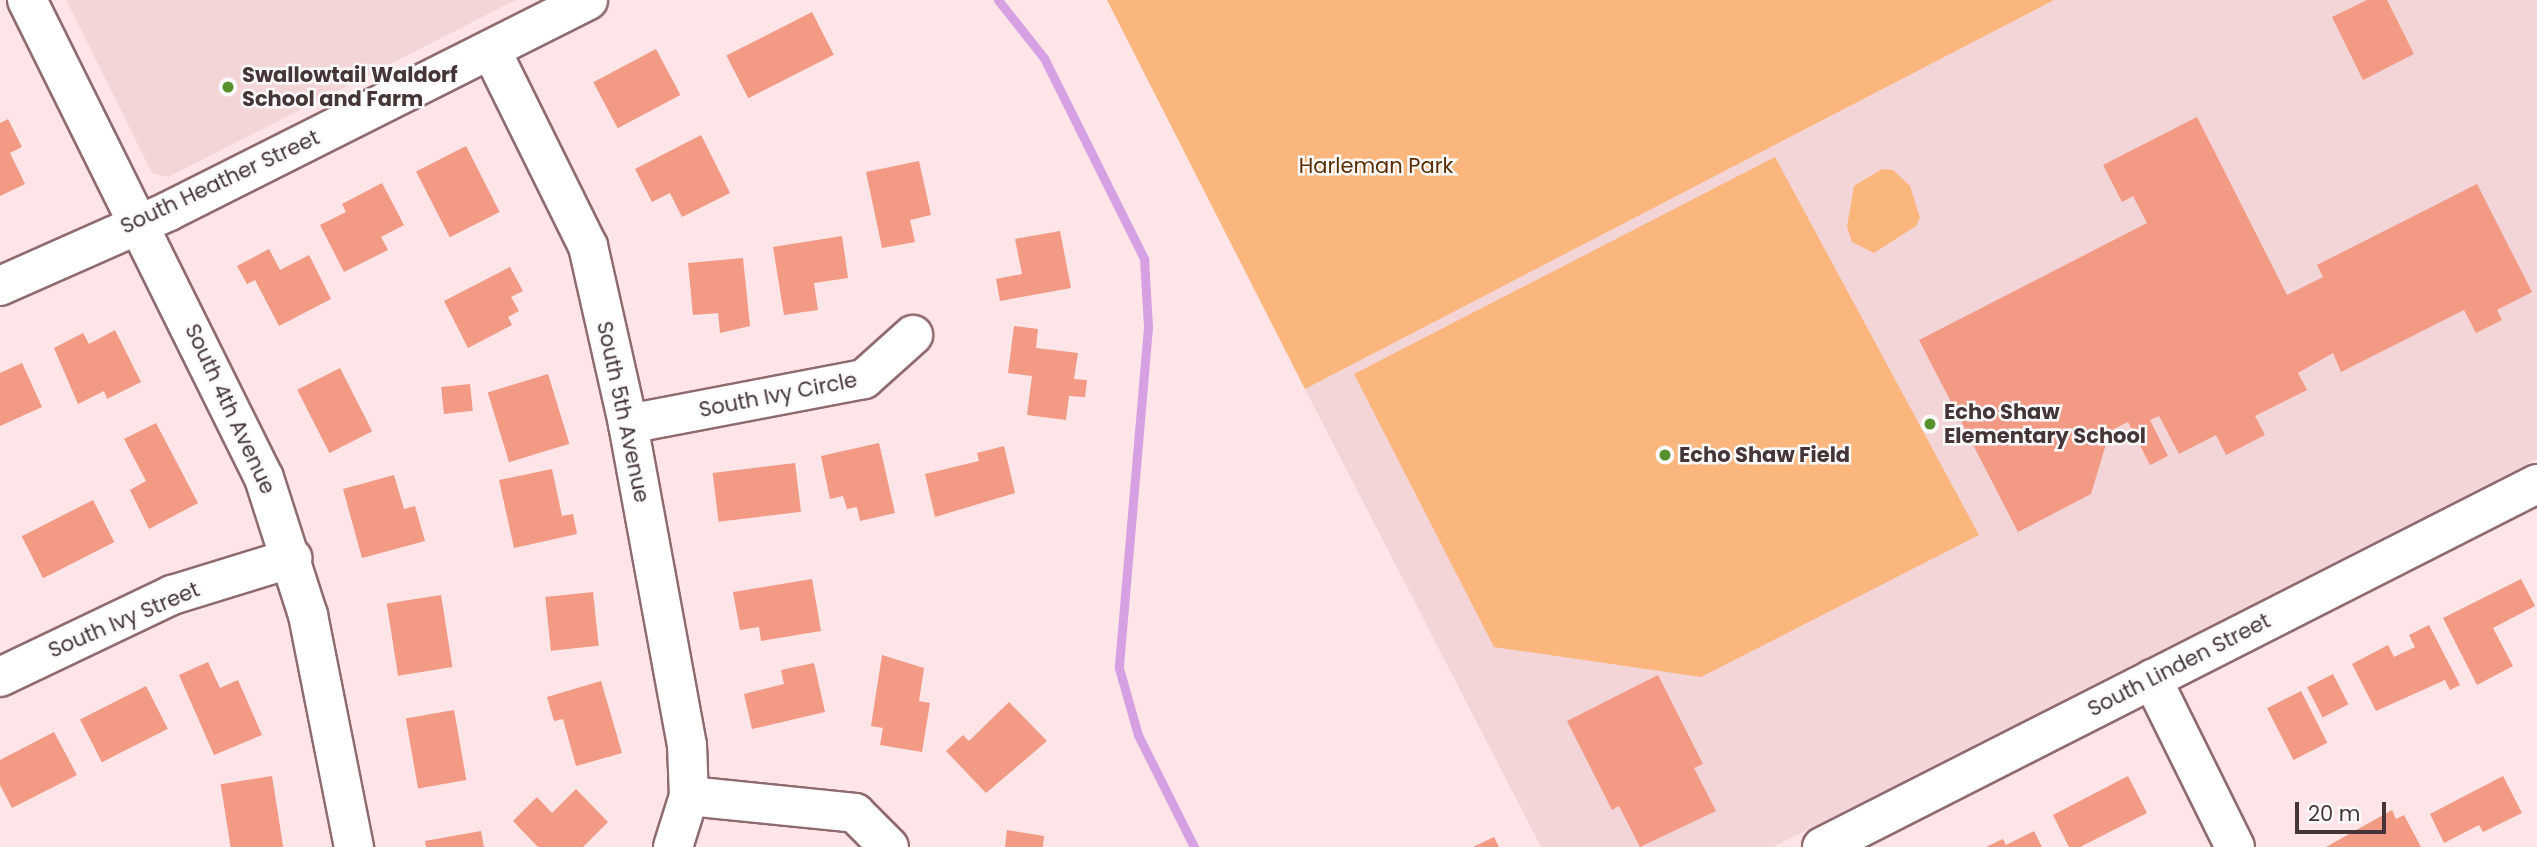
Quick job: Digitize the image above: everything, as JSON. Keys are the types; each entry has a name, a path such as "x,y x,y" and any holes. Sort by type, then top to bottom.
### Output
{"street":[{"name":"South 4th Avenue","path":"27,0 240,425 292,558 354,847"},
{"name":"South Heather Street","path":"0,286 139,223 588,0"},
{"name":"South 5th Avenue","path":"491,50 588,246 628,424 687,745 689,796 673,847"},
{"name":"South Ivy Circle","path":"628,424 864,379 913,335"},
{"name":"South Linden Street","path":"1822,847 2537,484"},
{"name":"South Ivy Street","path":"0,677 172,595 292,558"},
{"path":"2152,679 2235,847"},
{"path":"689,796 855,813 889,847"}],"shaded area":[{"name":"Swallowtail Waldorf School and Farm","path":"66,0 516,0 168,177 152,173"},
{"name":"Echo Shaw Elementary School","path":"2054,0 2537,0 2537,459 1773,847 1541,847 1305,389"}],"green space":[{"name":"Harleman Park","path":"1107,0 2054,0 1305,389"},
{"name":"Echo Shaw Field","path":"1775,157 1979,535 1701,677 1494,647 1354,374"},
{"path":"1882,169 1893,170 1910,186 1920,218 1916,226 1874,253 1852,242 1847,227 1854,186"}],"building":[{"path":"2367,0 2387,0 2414,54 2363,80 2332,17"},
{"path":"812,12 834,55 748,98 726,56"},
{"path":"656,49 680,95 618,128 593,82"},
{"path":"2197,117 2287,295 2323,277 2317,265 2477,184 2532,292 2497,310 2502,320 2476,333 2464,310 2341,372 2333,353 2298,373 2307,390 2255,416 2265,435 2226,455 2216,435 2179,454 2159,416 2150,420 2168,456 2150,465 2128,422 2110,431 2091,494 2018,532 1919,340 2147,223 2133,196 2122,202 2103,165"},
{"path":"8,119 22,147 10,153 25,184 0,196 0,123"},
{"path":"701,135 730,193 682,217 670,193 652,202 635,169"},
{"path":"466,146 500,212 450,237 416,171"},
{"path":"919,161 931,215 910,220 915,242 882,248 866,172"},
{"path":"382,183 404,225 381,237 388,250 344,272 320,225 346,212 342,204"},
{"path":"1060,231 1071,288 1000,301 996,279 1022,274 1015,239"},
{"path":"842,236 848,278 814,283 818,310 784,315 773,247"},
{"path":"269,249 280,270 309,255 331,299 279,326 255,280 247,284 237,266"},
{"path":"743,258 750,326 720,333 718,313 693,315 688,263"},
{"path":"510,267 523,291 511,297 519,311 508,317 512,325 468,348 444,301"},
{"path":"1014,326 1038,329 1036,348 1078,353 1074,379 1087,380 1085,397 1069,396 1066,420 1027,415 1032,376 1008,373"},
{"path":"115,330 141,382 107,399 104,391 78,404 54,348 83,333 89,344"},
{"path":"22,363 42,407 0,426 0,373"},
{"path":"340,368 372,431 329,453 297,390"},
{"path":"548,374 569,444 509,462 488,392"},
{"path":"470,384 473,411 444,414 441,387"},
{"path":"156,423 198,503 149,529 130,490 146,481 124,439"},
{"path":"879,443 895,513 860,521 857,507 847,509 843,496 830,499 821,456"},
{"path":"1004,446 1015,493 935,517 925,474 979,461 977,453"},
{"path":"795,463 801,512 719,522 713,473"},
{"path":"552,469 562,516 573,514 577,534 514,548 499,480"},
{"path":"394,475 404,509 415,506 425,541 362,558 343,489"},
{"path":"93,500 114,542 43,578 22,536"},
{"path":"812,579 821,631 761,641 759,627 740,630 733,592"},
{"path":"2521,579 2535,606 2493,628 2513,666 2477,685 2443,618"},
{"path":"593,592 599,646 551,651 545,597"},
{"path":"441,595 452,667 398,676 387,604"},
{"path":"2429,625 2460,685 2450,690 2445,680 2376,711 2352,664 2388,645 2394,657 2415,647 2409,635"},
{"path":"882,655 924,668 919,701 930,703 922,752 880,745 883,728 871,726"},
{"path":"208,662 220,688 238,680 262,735 214,755 179,675"},
{"path":"814,663 825,712 752,729 744,694 784,684 781,670"},
{"path":"2333,674 2348,704 2323,717 2307,687"},
{"path":"1658,675 1703,764 1694,768 1716,811 1640,847 1619,806 1612,810 1567,721"},
{"path":"601,681 622,753 576,766 563,719 554,721 547,697"},
{"path":"146,686 168,729 102,762 80,720"},
{"path":"2301,691 2327,743 2293,760 2267,708"},
{"path":"1009,702 1047,741 986,793 946,751 963,735 969,741"},
{"path":"454,710 466,780 418,788 406,719"},
{"path":"54,732 77,775 12,808 0,785 0,760"},
{"path":"272,776 283,847 231,847 221,784"},
{"path":"2128,776 2147,813 2080,847 2069,847 2053,815"},
{"path":"2503,776 2522,813 2483,832 2479,825 2444,843 2430,814"},
{"path":"576,789 608,822 583,847 538,847 513,821 537,797 552,813"},
{"path":"2392,810 2396,819 2404,815 2421,847 2326,847"},
{"path":"1007,830 1044,836 1043,847 1005,847"},
{"path":"481,831 484,847 426,847 425,841"},
{"path":"2034,831 2042,847 1986,847 2003,839 2006,845"},
{"path":"1494,837 1499,847 1473,847"}],"waterway":[{"path":"998,0 1044,58 1144,259 1148,327 1119,668 1138,735 1194,847"}],"place":[{"name":"Swallowtail Waldorf School and Farm","path":"228,87"},
{"name":"Echo Shaw Elementary School","path":"1930,424"},
{"name":"Echo Shaw Field","path":"1665,455"}]}
